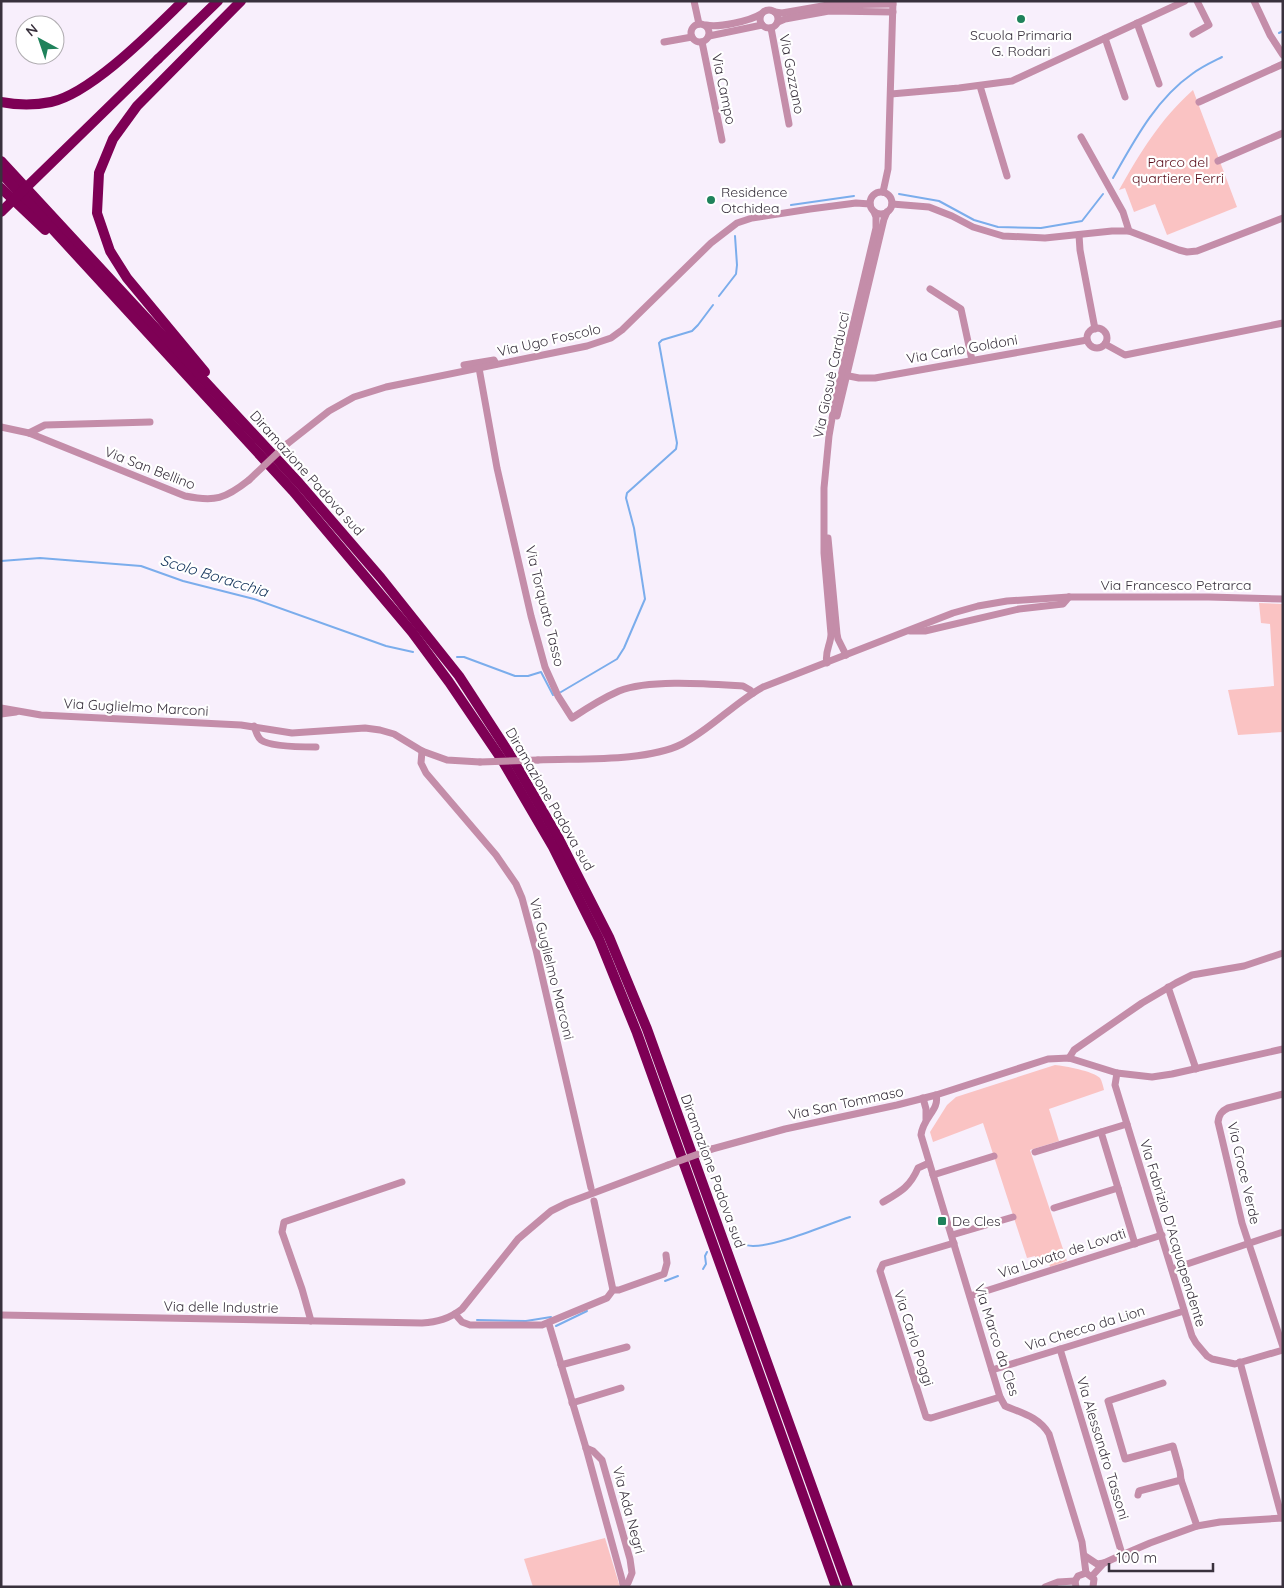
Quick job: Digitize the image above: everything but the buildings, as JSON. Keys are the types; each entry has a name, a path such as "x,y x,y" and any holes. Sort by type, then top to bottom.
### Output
{"highway":[{"path":"1,102 14,104 52,102 77,91 94,80 145,37 183,1"},
{"path":"1,212 156,58 209,1"},
{"path":"1,204 218,1"},
{"path":"241,1 137,106 113,139 99,174 98,213 110,251 127,278 247,426"},
{"name":"Diramazione Padova sud","path":"1,161 247,426 381,578 459,676 509,753 559,839 610,937 647,1029 848,1587"},
{"name":"Diramazione Padova sud","path":"1,173 293,491 412,632 449,682 502,760 553,847 599,939 637,1033 836,1587"},
{"path":"1,188 42,228 74,254"}],"street":[{"path":"694,1 702,24 709,30 709,36"},
{"path":"762,25 760,21 764,12 765,1"},
{"path":"892,94 980,86 1012,81 1174,4 1185,1"},
{"path":"1193,34 1209,26 1197,1"},
{"path":"1254,1 1270,35 1283,55"},
{"path":"883,192 888,169 892,94 893,3 828,5 782,13 764,12 753,18 716,26 702,24 691,30 695,41 702,42 709,36 762,25 771,28 785,18 829,11 892,12"},
{"path":"775,12 778,16 778,22"},
{"path":"1137,23 1159,84"},
{"name":"Via Gozzano","path":"771,28 789,124"},
{"path":"664,42 692,37"},
{"path":"1105,38 1125,96"},
{"name":"Via Campo","path":"702,42 722,140"},
{"path":"1200,102 1283,64"},
{"path":"980,86 1007,176"},
{"path":"1218,161 1283,133"},
{"path":"1081,136 1123,212 1129,231"},
{"path":"883,192 891,198 892,204 887,212 881,214 874,212 870,204 874,195 883,192"},
{"name":"Via Ugo Foscolo","path":"249,480 287,444 329,411 354,397 386,387 587,346 611,338 711,243 737,223 752,218 810,209 856,203 870,204"},
{"path":"892,204 929,207 973,227 1003,236 1045,238 1129,231 1187,252 1197,251 1283,218"},
{"name":"Via Giosuè Carducci","path":"846,655 837,634 827,523 830,462 844,375 876,228 874,212"},
{"name":"Via Giosuè Carducci","path":"827,663 826,654 831,642 831,634 824,553 824,488 829,436 835,401 844,375 887,212"},
{"path":"1079,235 1080,250 1095,328"},
{"path":"930,289 961,309 972,360"},
{"path":"1105,344 1125,355 1283,323"},
{"path":"1095,328 1101,329 1107,338 1102,347 1095,348 1087,340 1089,333 1095,328"},
{"name":"Via Carlo Goldoni","path":"844,375 859,378 875,378 1087,340"},
{"path":"464,365 494,360 496,364"},
{"name":"Via Torquato Tasso","path":"479,368 497,468 531,616 545,667 558,696 572,718 619,691 632,687 686,684 743,686 753,693"},
{"name":"Via San Bellino","path":"29,433 45,425 150,422"},
{"path":"1,427 29,433"},
{"name":"Via San Bellino","path":"29,433 185,496 203,500 215,500 227,496 249,480"},
{"name":"Via Francesco Petrarca","path":"907,631 925,632 1019,609 1063,604 1069,597"},
{"name":"Via Francesco Petrarca","path":"422,751 447,760 480,762 632,757 669,750 695,736 753,693 775,682 953,613 978,606 1029,598 1283,598"},
{"name":"Via Guglielmo Marconi","path":"1,708 41,715 254,726 304,733 365,728 394,734 422,751 421,764 426,773 496,855 516,884 522,898 536,950 591,1188"},
{"name":"Via Guglielmo Marconi","path":"1,714 17,712"},
{"path":"254,726 257,736 264,741 291,746 316,747"},
{"path":"1283,953 1244,966 1192,975 1142,1003 1074,1050 1069,1058 1117,1073 1152,1076 1196,1069 1283,1049"},
{"path":"1168,987 1196,1069"},
{"name":"Via San Tommaso","path":"440,1321 462,1309 518,1239 551,1211 568,1203 712,1149 785,1128 936,1095 1048,1059 1069,1058"},
{"name":"Via Fabrizio D'Acquapendente","path":"1117,1073 1115,1085 1194,1339 1207,1356 1212,1359 1235,1364 1283,1348"},
{"name":"Via Croce Verde","path":"1248,1244 1218,1116 1228,1108 1283,1094"},
{"name":"Via Marco da Cles","path":"936,1095 938,1099 936,1107 926,1119 921,1135 1000,1397 1005,1406 1034,1418 1044,1425 1078,1530 1089,1575 1094,1581 1093,1587"},
{"name":"Via Marco da Cles","path":"923,1098 926,1119"},
{"name":"Via Fabrizio D'Acquapendente","path":"1035,1152 1127,1124"},
{"path":"1101,1132 1135,1244"},
{"path":"933,1175 994,1156"},
{"path":"883,1202 913,1180 918,1168 929,1163"},
{"path":"311,1321 282,1232 284,1222 402,1182"},
{"path":"1054,1208 1118,1188"},
{"path":"455,1314 462,1322 470,1325 549,1324 607,1298 613,1290 594,1201"},
{"path":"953,1239 1012,1217"},
{"path":"1172,1270 1283,1232"},
{"name":"Via Lovato de Lovati","path":"970,1296 1162,1235"},
{"name":"Via Carlo Poggi","path":"953,1239 883,1264 880,1271 926,1416 931,1418 1000,1397"},
{"path":"1248,1244 1283,1348"},
{"path":"613,1290 619,1290 664,1274 667,1262 666,1255"},
{"name":"Via Checco da Lion","path":"992,1370 1184,1311"},
{"name":"Via delle Industrie","path":"1,1315 422,1323 440,1321"},
{"name":"Via Ada Negri","path":"549,1324 624,1586 628,1583 632,1573 623,1530 602,1460 594,1451 586,1448"},
{"path":"561,1365 627,1347"},
{"name":"Via Alessandro Tassoni","path":"1060,1349 1122,1554"},
{"path":"1045,1587 1058,1582 1076,1584 1080,1574 1089,1575 1104,1563 1122,1554 1197,1526 1220,1522 1282,1518 1240,1362"},
{"path":"1163,1383 1108,1401 1125,1459 1173,1446 1181,1480 1197,1526"},
{"path":"572,1402 621,1388"},
{"path":"1138,1495 1139,1491 1145,1488 1181,1480"},
{"path":"1085,1556 1097,1564 1104,1563"}],"green space":[{"name":"Parco del quartiere Ferri","path":"1193,90 1237,207 1167,235 1155,204 1134,212 1125,188 1119,190 1152,137 1170,113"},
{"path":"1259,603 1283,604 1283,732 1238,735 1228,690 1274,686 1270,624 1261,623"},
{"path":"1055,1065 1079,1069 1096,1075 1101,1079 1104,1090 1049,1109 1059,1141 1030,1150 1067,1261 1050,1267 1048,1260 1037,1264 1035,1256 1027,1258 983,1123 933,1142 930,1132 947,1105 956,1097"},
{"path":"605,1538 620,1587 533,1587 524,1559"}],"waterway":[{"name":"Scolo Boracchia","path":"1279,33 1283,31"},
{"name":"Scolo Boracchia","path":"1113,178 1147,122 1167,96 1195,71 1222,57"},
{"name":"Scolo Boracchia","path":"899,194 939,201 974,220 998,227 1041,228 1082,221 1103,194"},
{"name":"Scolo Boracchia","path":"791,205 854,196"},
{"name":"Scolo Boracchia","path":"719,296 736,274 735,236"},
{"name":"Scolo Boracchia","path":"561,692 617,659 624,648 645,599 634,528 626,498 627,493 676,449 677,443 659,343 662,340 692,331 713,305"},
{"name":"Scolo Boracchia","path":"1,561 40,558 141,566 183,581 254,599 386,646 413,652"},
{"name":"Scolo Boracchia","path":"457,657 464,657 515,676 528,676 541,672 553,695"},
{"path":"733,1244 753,1246 775,1243 850,1217"},
{"path":"703,1269 706,1264 705,1256 707,1252"},
{"path":"665,1281 678,1276"},
{"path":"556,1326 587,1311"},
{"path":"477,1320 526,1321 551,1317"}],"place":[{"name":"Scuola Primaria G. Rodari","path":"1021,19"},
{"name":"Residence Otchidea","path":"711,200"},
{"name":"De Cles","path":"942,1221"}]}
